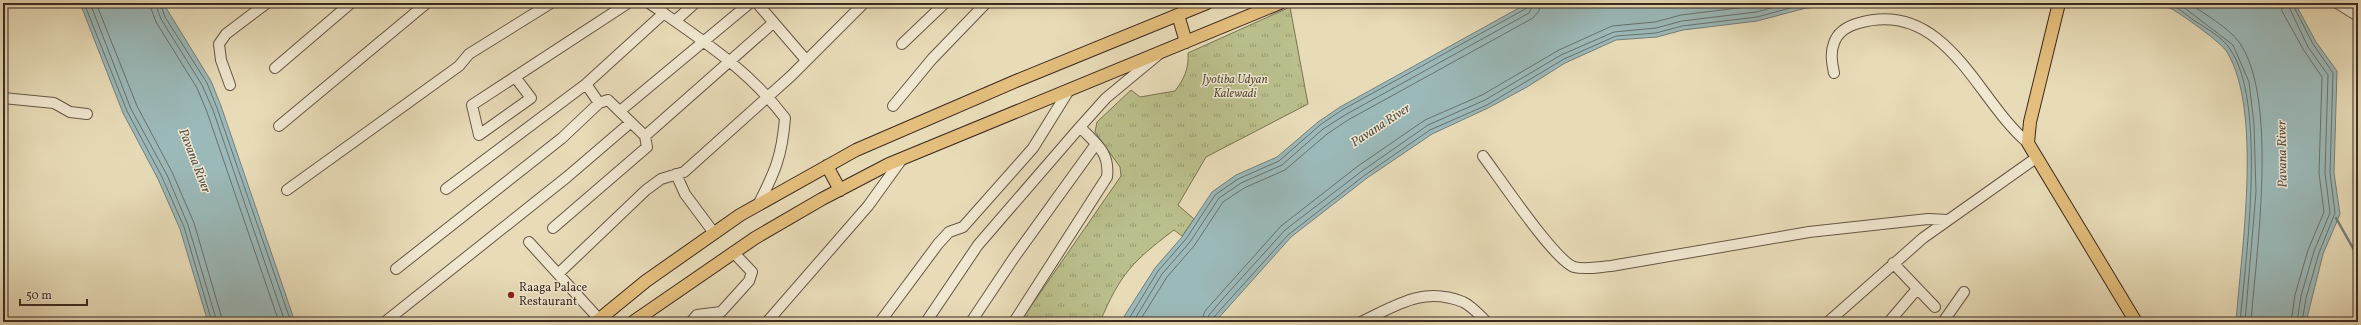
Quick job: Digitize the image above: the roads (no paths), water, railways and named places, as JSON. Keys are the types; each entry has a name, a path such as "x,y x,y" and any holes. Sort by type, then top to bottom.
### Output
{"main road":[{"path":"633,322 755,238 840,190 902,159 1280,3"},
{"path":"595,321 646,281 714,233 758,205 827,166 878,140 1202,4"},
{"path":"2058,7 2030,122 2028,143 2136,322"},
{"path":"1178,15 1186,42"},
{"path":"827,166 840,190"}],"street":[{"path":"230,85 221,60 219,44 226,34 267,3"},
{"path":"275,68 351,3"},
{"path":"279,126 427,3"},
{"path":"287,190 458,66 469,54 551,3"},
{"path":"515,77 531,98 479,135 472,106 515,77 628,3"},
{"path":"650,3 731,61 768,96 785,118 784,140 777,168 758,205"},
{"path":"675,21 695,3"},
{"path":"558,274 646,190 662,179 684,172 791,76 864,3"},
{"path":"902,44 946,3"},
{"path":"893,106 932,59 986,3"},
{"path":"2337,3 2358,16"},
{"path":"620,111 704,43 757,4 806,60"},
{"path":"446,189 586,84 664,13"},
{"path":"1834,73 1832,51 1834,42 1841,31 1852,25 1876,18 1908,22 1928,33 1944,46 2006,122 2028,143"},
{"path":"645,136 773,23"},
{"path":"926,322 978,245 1080,127 1106,98 1162,52"},
{"path":"586,84 599,103"},
{"path":"880,322 938,244 949,232 963,227 1033,148 1069,90"},
{"path":"3,98 54,103 70,112 87,114"},
{"path":"396,269 562,138 599,103 608,100 645,136 647,147 642,153 553,228"},
{"path":"385,322 567,177 630,123"},
{"path":"1014,322 1103,186 1107,177 1108,161 1096,144 1080,127"},
{"path":"972,322 1013,259 1096,144"},
{"path":"1483,156 1556,253 1573,266 1584,268 1611,266 1809,232 1928,219 1948,220"},
{"path":"1828,322 1893,263 1948,220 2036,158"},
{"path":"766,322 868,206 902,159"},
{"path":"676,174 685,194 714,233"},
{"path":"529,242 558,274 595,321"},
{"path":"691,322 698,315 721,312 750,281 752,272 733,252"},
{"path":"1893,263 1936,307"},
{"path":"1889,322 1917,289"},
{"path":"1943,322 1964,292"},
{"path":"1361,322 1407,300 1432,294 1464,303 1487,322"}],"water":[{"name":"Pavana River","path":"80,3 163,3 211,81 221,106 295,322 208,322 180,229 158,179 123,113"},
{"name":"Pavana River","path":"1528,3 1873,3 1806,8 1757,21 1683,30 1657,37 1616,40 1565,63 1527,87 1488,108 1432,134 1367,178 1291,237 1215,322 1123,322 1125,315 1155,268 1182,237 1212,192 1236,175 1277,157 1318,122 1340,107"},
{"name":"Pavana River","path":"2152,3 2295,3 2316,42 2337,71 2334,173 2340,214 2323,254 2306,322 2236,322 2247,183 2247,145 2244,109 2238,78 2224,48 2200,28 2175,11"}],"waterway":[{"path":"2336,218 2358,257"}],"place":[{"name":"Raaga Palace Restaurant","path":"511,295"}],"park label":[{"name":"Jyotiba Udyan Kalewadi","path":"1235,87"}]}
